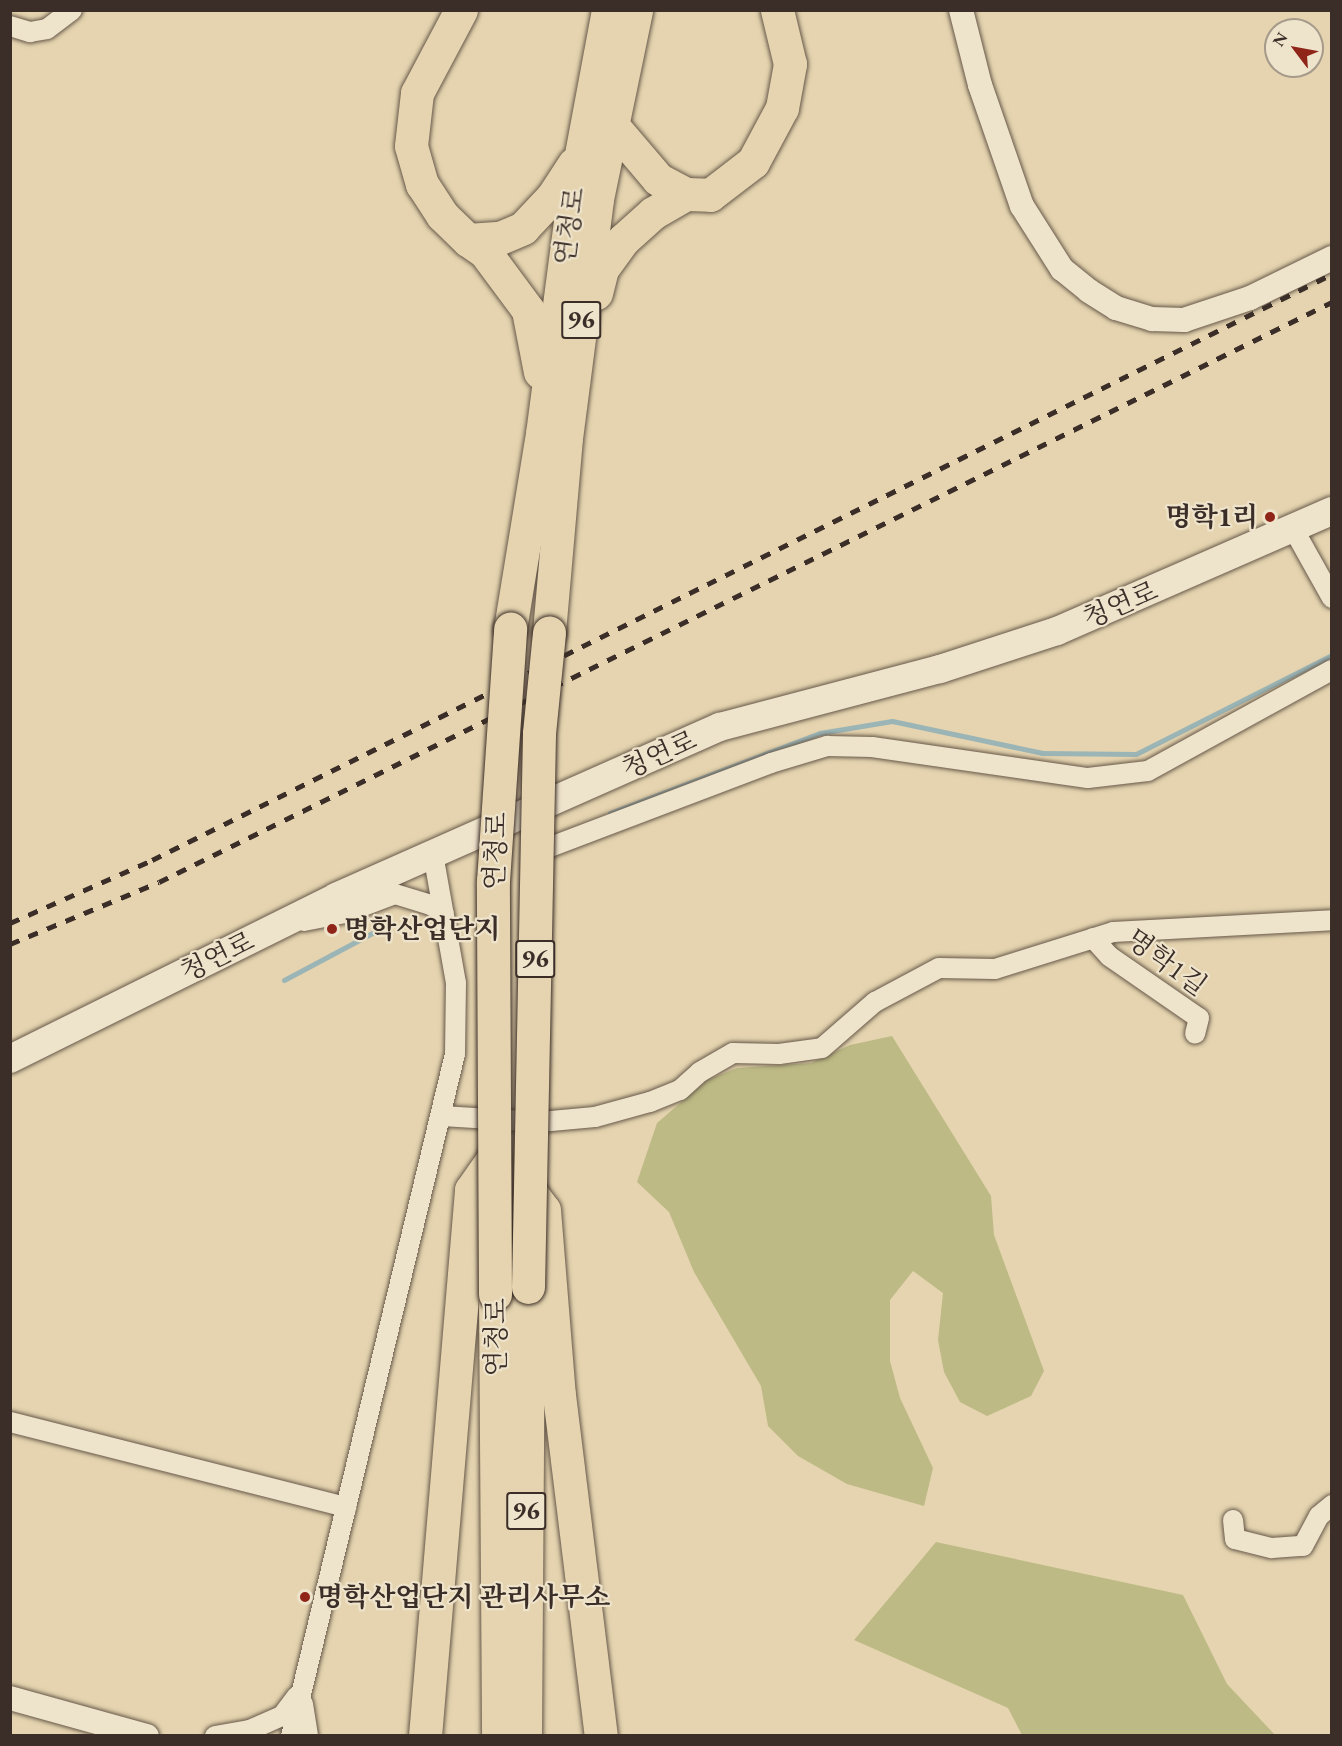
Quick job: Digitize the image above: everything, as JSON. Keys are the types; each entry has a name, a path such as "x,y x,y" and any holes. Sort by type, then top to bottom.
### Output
{"highway":[{"path":"461,10 417,93 411,146 422,184 442,215 468,240 485,252 528,310 546,403"},
{"name":"연청로","path":"498,1736 480,1291 493,1160 493,881 510,629 546,403 580,155 608,10"},
{"name":"연청로","path":"525,1736 538,1286 530,1191 540,733 574,370 597,200 636,10"},
{"path":"612,125 658,179 686,194 710,195 753,162 782,108 790,64 777,10"},
{"path":"468,240 500,238 523,228 553,196 580,155"},
{"path":"574,370 603,269 622,240 652,213 686,194"},
{"path":"538,1286 602,1736"},
{"path":"425,1736 480,1291"}],"main road":[{"name":"청연로","path":"10,1059 275,927 433,854 720,727 940,669 1057,631 1294,530 1332,511"}],"street":[{"path":"10,26 30,32 48,29 72,10"},
{"path":"962,10 980,85 1022,206 1062,269 1089,291 1116,308 1152,319 1184,320 1250,298 1332,258"},
{"path":"1294,530 1332,598"},
{"path":"537,852 771,763 827,746 872,747 1088,778 1148,771 1332,670"},
{"path":"291,1736 442,1116 455,1054 456,983 433,854"},
{"path":"275,927 345,913 395,894 431,904 444,913"},
{"path":"442,1116 540,1122 595,1117 650,1102 680,1090 700,1072 733,1053 779,1054 822,1048 875,1002 939,969 995,969 1113,932 1332,920"},
{"name":"명학1길","path":"1093,938 1109,956 1198,1018 1195,1034"},
{"path":"10,1422 346,1507"},
{"path":"1233,1520 1235,1539 1272,1548 1304,1546 1319,1516 1332,1505"},
{"path":"214,1736 250,1730 282,1716 302,1689"},
{"path":"302,1689 308,1736"},
{"path":"10,1698 147,1736"}],"shaded area":[{"path":"892,1036 991,1196 994,1235 1044,1371 1031,1396 987,1416 960,1402 944,1372 938,1340 943,1293 913,1271 890,1300 890,1361 900,1398 933,1468 924,1506 847,1484 798,1456 768,1426 761,1386 694,1272 669,1212 637,1182 657,1123 707,1080 737,1068 811,1063 850,1045"},
{"path":"936,1542 1183,1595 1227,1684 1275,1735 1022,1735 1008,1708 854,1640"}],"waterway":[{"path":"610,813 820,733 892,721 1042,753 1136,754 1332,655"},
{"path":"284,980 380,929"}],"railway":[{"path":"10,923 152,860 1332,274"},
{"path":"10,944 159,882 1332,302"}],"place":[{"name":"명학1리","path":"1270,517"},
{"name":"명학산업단지","path":"332,929"},
{"name":"명학산업단지 관리사무소","path":"305,1597"}]}
